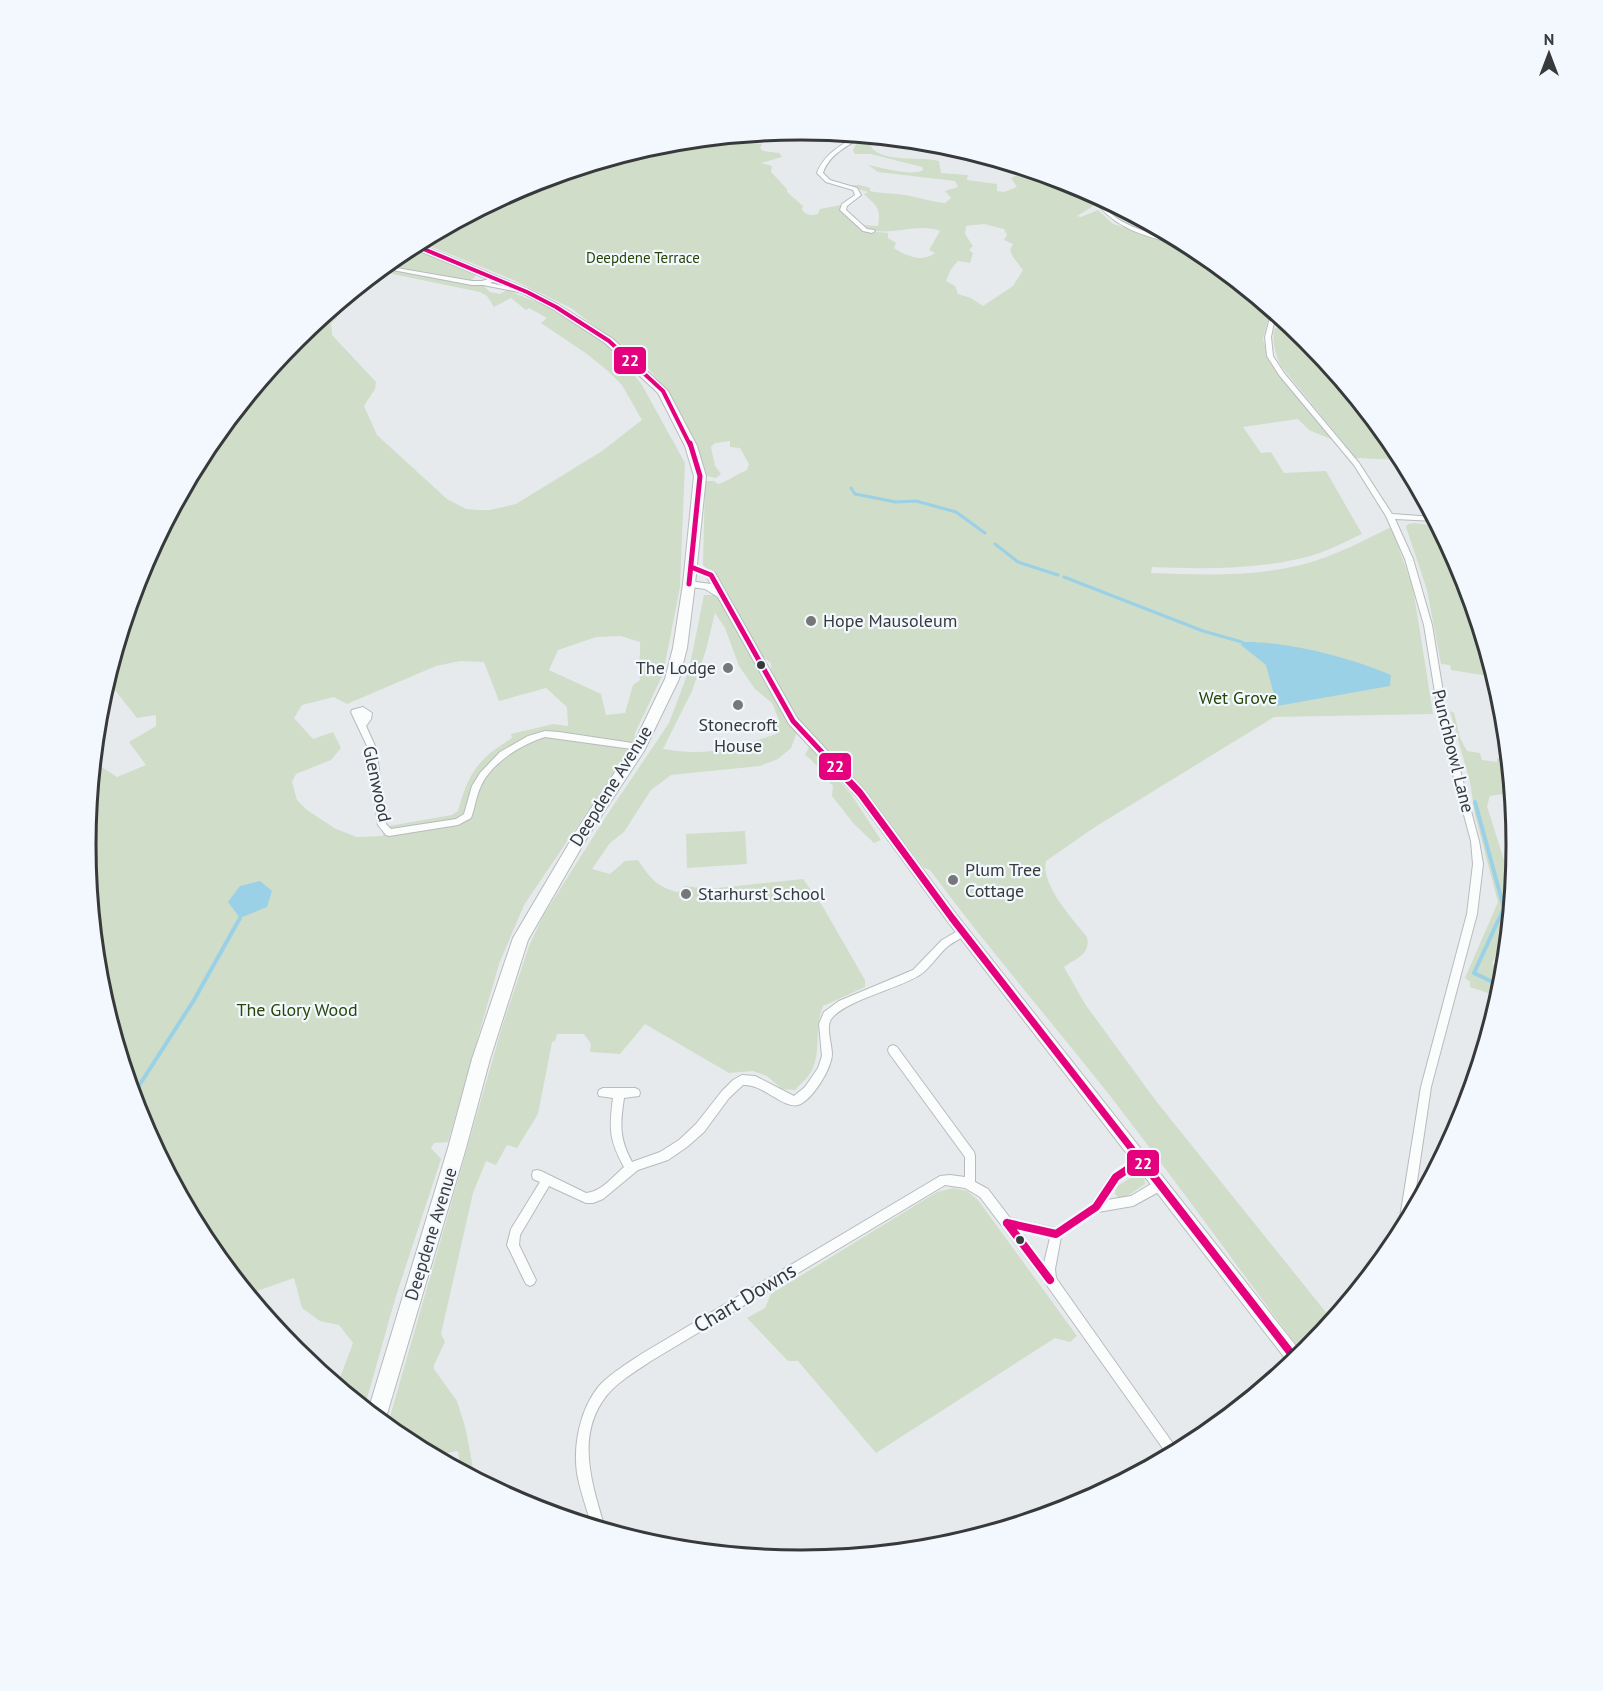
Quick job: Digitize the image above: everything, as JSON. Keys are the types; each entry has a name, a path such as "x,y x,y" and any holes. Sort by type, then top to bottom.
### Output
{"highway":[{"name":"Deepdene Avenue","path":"379,1410 457,1148 481,1059 521,939 583,832 639,747 672,679 680,648 690,576 700,476 691,446 663,391 609,341 556,307 527,292 425,250"}],"street":[{"path":"849,142 836,150 824,164 820,173 828,181 855,189 858,195 844,205 843,210 865,230 873,231"},
{"path":"1100,207 1117,223 1152,234"},
{"path":"395,269 527,292"},
{"path":"483,283 495,279"},
{"name":"Punchbowl Lane","path":"1272,320 1268,337 1270,356 1281,374 1357,464 1390,516 1409,559 1428,625 1445,729 1475,842 1478,864 1472,914 1426,1087 1408,1205"},
{"path":"1390,516 1426,518"},
{"path":"690,576 711,575 794,721 860,794 963,932 1291,1353"},
{"path":"690,576 722,594"},
{"name":"Glenwood","path":"362,727 372,748 376,765 381,825 389,832 458,822 468,816 476,786 483,775 503,754 531,738 545,734 559,735 639,747"},
{"path":"530,1280 513,1245 515,1233 542,1177 586,1198 605,1193 630,1168 663,1157 683,1143 701,1127 734,1085 744,1079 756,1081 786,1100 796,1101 809,1090 822,1070 826,1056 824,1024 828,1015 843,1004 916,973 945,943 963,932"},
{"path":"893,1050 970,1156 970,1183 984,1193 1008,1223 1169,1447"},
{"path":"603,1093 635,1093"},
{"path":"619,1093 614,1132 616,1145 630,1168"},
{"path":"1050,1280 1049,1269 1056,1234 1096,1207 1116,1177 1142,1161"},
{"name":"Chart Downs","path":"597,1520 583,1470 584,1441 590,1415 602,1392 620,1375 926,1189 944,1180 957,1179 970,1183"},
{"path":"1096,1207 1133,1202 1160,1185"},
{"path":"1008,1223 1056,1234"}],"green space":[{"path":"744,143 762,144 760,148 763,151 779,153 782,157 761,163 772,166 771,172 787,189 787,192 803,206 802,210 807,214 818,214 820,209 841,205 842,211 866,231 888,233 888,238 896,243 894,248 904,254 925,258 935,253 929,250 940,231 921,228 880,231 863,225 878,226 877,208 864,194 868,192 846,185 860,185 879,193 905,195 945,203 951,198 945,191 958,187 955,181 878,172 868,165 904,172 923,170 922,167 871,154 855,154 853,150 856,144 851,143 871,144 871,147 877,152 893,157 939,161 941,173 968,175 967,180 997,184 997,191 1004,192 1017,187 1011,178 1019,174 1071,194 1095,205 1077,216 1081,217 1098,210 1113,224 1159,238 1231,286 1273,321 1268,320 1263,339 1268,357 1278,374 1333,440 1309,430 1298,419 1243,427 1261,453 1271,452 1284,473 1326,471 1362,534 1320,553 1287,561 1229,568 1152,567 1151,573 1230,574 1289,568 1329,556 1389,528 1392,529 1413,588 1433,714 1274,717 1095,827 1046,861 1045,870 1053,890 1087,937 1085,952 1064,967 1085,1004 1156,1101 1328,1315 1298,1346 1111,1097 996,956 930,870 924,868 866,794 820,748 799,720 771,673 771,663 762,656 724,587 703,565 705,481 714,481 718,484 747,470 749,464 740,448 730,447 730,441 715,443 711,447 715,466 721,474 716,478 702,475 668,392 647,367 571,308 511,279 431,246 489,213 575,177 664,154","holes":["984,224 1004,229 1007,235 1004,240 1013,244 1010,250 1023,270 1013,286 983,306 971,298 958,294 955,286 946,281 951,269 958,261 970,263 973,253 969,250 973,246 965,234 966,226"]},
{"path":"1110,211 1138,226 1121,219"},
{"name":"The Glory Wood","path":"422,252 476,275 469,284 484,286 490,292 500,294 507,290 575,321 612,348 642,385 685,463 680,587 663,674 635,733 635,741 524,905 499,964 448,1142 434,1143 431,1148 441,1159 396,1296 366,1400 340,1379 353,1343 339,1325 320,1321 302,1308 294,1278 255,1291 215,1237 191,1198 169,1158 150,1115 133,1072 120,1028 102,938 96,846 101,766 117,777 146,765 129,742 156,726 156,715 137,718 114,689 133,619 169,533 215,454 242,416 271,380 336,315 337,318 331,323 332,335 376,382 375,389 364,406 377,435 447,499 466,509 490,510 516,504 602,451 642,420 622,385 587,354 541,323 547,318 529,308 526,310 511,298 494,307 487,296 480,292 390,273","holes":["621,636 640,642 640,680 633,685 625,713 606,715 601,694 549,670 558,650 596,637","460,661 484,662 499,701 546,688 567,707 568,726 553,724 511,734 512,738 490,753 476,768 466,786 458,811 452,815 389,826 382,836 357,837 336,829 307,810 297,800 292,782 296,774 331,760 341,748 333,732 313,739 294,718 302,705 334,697 347,704 436,666"]},
{"path":"1279,327 1332,380 1391,460 1356,458 1281,366 1274,348 1274,329"},
{"path":"1408,524 1430,525 1434,533 1470,619 1486,676 1451,670 1450,665 1441,664 1427,590 1406,527"},
{"path":"704,595 715,595 722,600 797,732 791,748 778,759 760,766 671,775 651,790 624,832 610,843 592,869 610,874 625,861 638,860 655,881 665,888 678,892 685,886 708,889 803,879 823,907 865,980 865,987 823,1006 813,1068 808,1077 795,1090 782,1089 767,1076 753,1071 729,1073 645,1024 620,1054 590,1052 591,1044 584,1034 557,1034 555,1041 552,1042 538,1114 517,1148 507,1145 496,1165 486,1161 473,1193 441,1334 445,1342 434,1365 434,1369 457,1401 466,1430 473,1469 460,1462 458,1451 445,1453 390,1418 502,1027 529,946 543,916 669,723 689,670","holes":["715,613 725,628 739,666 755,689 772,703 779,720 775,729 776,734 721,750 694,752 663,749 692,691 706,650"]},
{"path":"1450,711 1454,713 1460,738 1467,751 1480,753 1482,760 1497,762 1497,758 1501,758 1505,795 1490,796 1487,806 1506,867 1501,938 1492,964 1496,966 1491,994 1470,987 1470,982 1465,978 1498,902 1475,815 1470,782"},
{"path":"809,747 851,794 881,840 874,843 854,824 832,796 833,786 814,762 805,755"},
{"path":"745,831 747,864 687,868 686,834"},
{"path":"1138,1173 1144,1176 1145,1184 1126,1197 1118,1197 1115,1194 1116,1187"},
{"path":"953,1188 967,1191 978,1200 1077,1336 1070,1342 1055,1338 876,1453 798,1361 788,1361 747,1318 765,1308 771,1294 937,1192"}],"water":[{"path":"1242,642 1278,644 1337,656 1391,675 1390,686 1277,706 1266,665 1241,645"},
{"path":"260,881 272,891 267,907 240,918 228,902 240,886"}],"waterway":[{"path":"851,488 855,494 896,502 916,501 956,512 985,533"},
{"path":"995,544 1018,562 1058,575"},
{"path":"1064,577 1203,631 1242,642"},
{"path":"1475,802 1504,907"},
{"path":"1493,982 1474,973 1504,909"},
{"path":"139,1086 194,1000 240,918"}],"transit line":[{"name":"22","path":"425,250 527,292 556,307 609,341 663,391 691,446 700,476 689,584"},
{"name":"22","path":"691,567 711,575 793,721 860,793 952,918 1291,1353"},
{"name":"22","path":"1007,1223 1056,1234 1096,1207 1116,1177 1142,1161"},
{"name":"22","path":"1007,1223 1050,1280"}],"place":[{"name":"Hope Mausoleum","path":"811,621"},
{"name":"The Lodge","path":"728,668"},
{"name":"Stonecroft House","path":"738,705"},
{"name":"Plum Tree Cottage","path":"953,880"},
{"name":"Starhurst School","path":"686,894"}],"park label":[{"name":"Deepdene Terrace","path":"643,258"},
{"name":"Wet Grove","path":"1238,698"}]}
